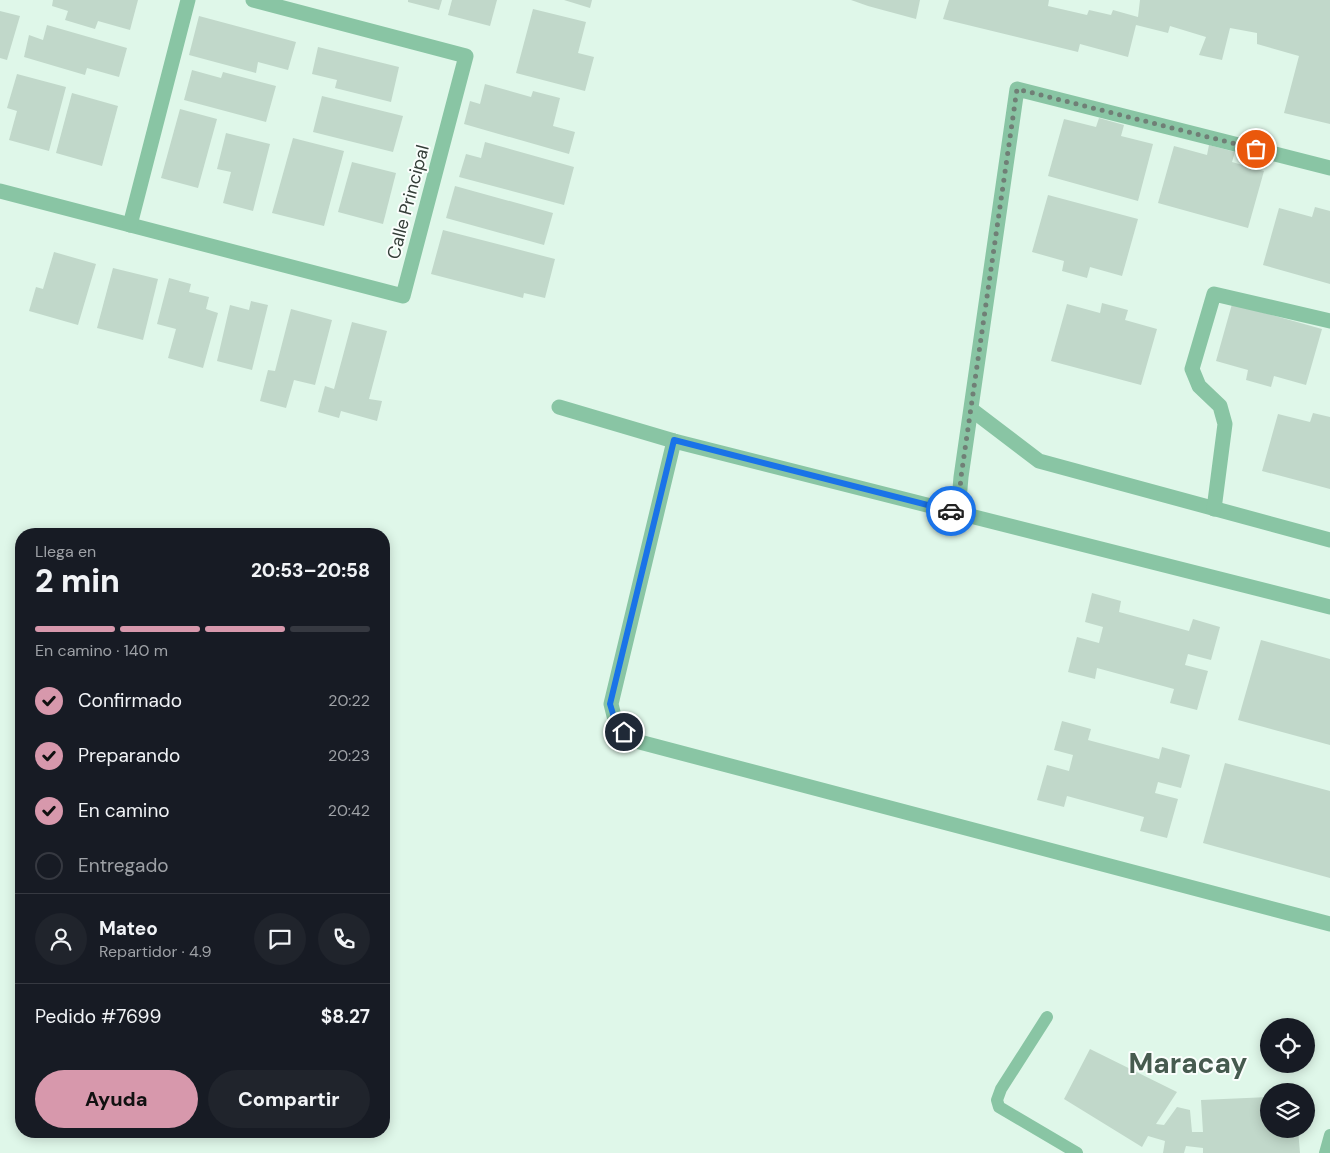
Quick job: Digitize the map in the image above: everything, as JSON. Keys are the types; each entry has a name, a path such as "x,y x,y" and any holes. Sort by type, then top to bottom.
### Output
{"street":[{"path":"130,225 188,0"},
{"name":"Calle Principal","path":"0,191 403,296 466,56 253,0"},
{"path":"958,512 961,477 1017,89 1330,168"},
{"path":"1214,509 1225,424 1220,406 1199,386 1192,369 1214,294 1330,321"},
{"path":"559,407 674,440 1330,608"},
{"path":"972,410 1039,461 1330,540"},
{"path":"674,440 610,704 616,724 632,740 1330,924"}],"lane":[{"path":"1047,1017 1001,1089 997,1100 999,1107 1077,1153"},
{"path":"1326,1153 1330,1135"}],"building":[{"path":"53,0 138,0 130,30 98,21 95,29 65,20 68,11 52,6"},
{"path":"408,0 442,0 439,10 408,2"},
{"path":"452,0 497,0 490,26 448,15"},
{"path":"564,0 592,0 590,8"},
{"path":"851,0 920,0 916,19"},
{"path":"949,0 1049,0 1048,6 1087,15 1089,10 1111,15 1113,10 1138,17 1140,0 1330,0 1330,124 1284,113 1299,56 1257,44 1257,33 1230,28 1222,60 1199,55 1206,37 1170,26 1168,33 1136,25 1128,57 1080,44 1078,52 943,19"},
{"path":"533,9 586,22 578,53 594,57 585,91 516,73"},
{"path":"0,11 20,16 7,60 0,58"},
{"path":"199,16 296,42 288,70 258,62 256,73 189,55"},
{"path":"47,25 127,48 119,77 87,68 85,75 24,57 29,35 43,40"},
{"path":"318,47 399,67 391,102 335,88 337,80 312,74"},
{"path":"192,70 221,78 223,72 276,86 266,122 184,100"},
{"path":"17,74 66,87 49,151 9,140 17,111 7,108"},
{"path":"485,84 531,97 533,91 560,98 553,126 575,132 569,154 464,124 470,101 480,104"},
{"path":"72,93 118,106 102,166 56,153"},
{"path":"322,96 403,116 393,152 313,132"},
{"path":"180,109 217,119 198,188 161,178"},
{"path":"1099,118 1124,125 1121,136 1153,144 1138,201 1048,176 1064,119 1096,127"},
{"path":"226,133 270,144 253,211 223,203 231,172 217,169"},
{"path":"293,138 344,151 324,226 272,213"},
{"path":"485,142 574,167 564,205 459,177 466,154 481,158"},
{"path":"1209,145 1235,152 1232,162 1264,171 1248,228 1158,203 1174,146 1207,155"},
{"path":"352,162 396,173 383,224 338,212"},
{"path":"455,186 553,213 544,245 446,218"},
{"path":"1048,195 1138,219 1122,276 1090,267 1087,278 1062,271 1064,261 1032,252"},
{"path":"1315,207 1330,211 1330,284 1263,265 1279,208 1312,217"},
{"path":"443,230 555,259 545,298 524,293 523,298 431,274"},
{"path":"54,252 96,264 78,325 29,311 36,287 43,289"},
{"path":"113,268 158,279 143,340 97,328"},
{"path":"169,278 191,284 189,292 209,297 206,309 218,313 203,368 168,358 176,329 157,324"},
{"path":"251,301 268,305 252,370 217,361 230,305 249,310"},
{"path":"1102,303 1128,310 1125,320 1157,329 1141,385 1051,361 1067,304 1100,313"},
{"path":"1232,304 1322,329 1306,385 1274,376 1271,387 1246,380 1248,370 1216,361"},
{"path":"291,309 332,320 315,385 294,380 286,408 260,401 268,370 275,371"},
{"path":"352,322 387,331 369,399 382,401 377,421 341,411 339,418 318,412 325,386 334,389"},
{"path":"1313,413 1330,417 1330,489 1262,471 1278,414 1310,422"},
{"path":"1092,593 1121,601 1119,612 1189,631 1193,619 1220,627 1211,660 1188,654 1185,665 1208,671 1197,710 1170,703 1174,689 1097,668 1095,679 1068,672 1077,637 1099,643 1103,627 1085,622"},
{"path":"1261,640 1330,659 1330,745 1238,720"},
{"path":"1062,721 1091,729 1088,740 1159,759 1162,747 1190,755 1181,788 1158,782 1155,793 1178,799 1167,838 1140,831 1144,817 1067,796 1064,807 1037,800 1047,765 1069,771 1073,755 1054,750"},
{"path":"1225,763 1330,791 1330,878 1203,843"},
{"path":"1090,1049 1177,1092 1156,1124 1164,1125 1177,1107 1190,1110 1192,1132 1203,1132 1201,1100 1260,1097 1260,1138 1299,1138 1300,1153 1203,1153 1203,1148 1186,1146 1184,1153 1163,1153 1165,1141 1148,1136 1142,1147 1064,1099"}],"way so far":[{"path":"951,511 958,512 961,477 1017,89 1256,149"}],"district":[{"name":"Maracay","path":"1188,1063"}],"route":[{"path":"624,732 616,724 610,704 674,440 951,511"}]}
